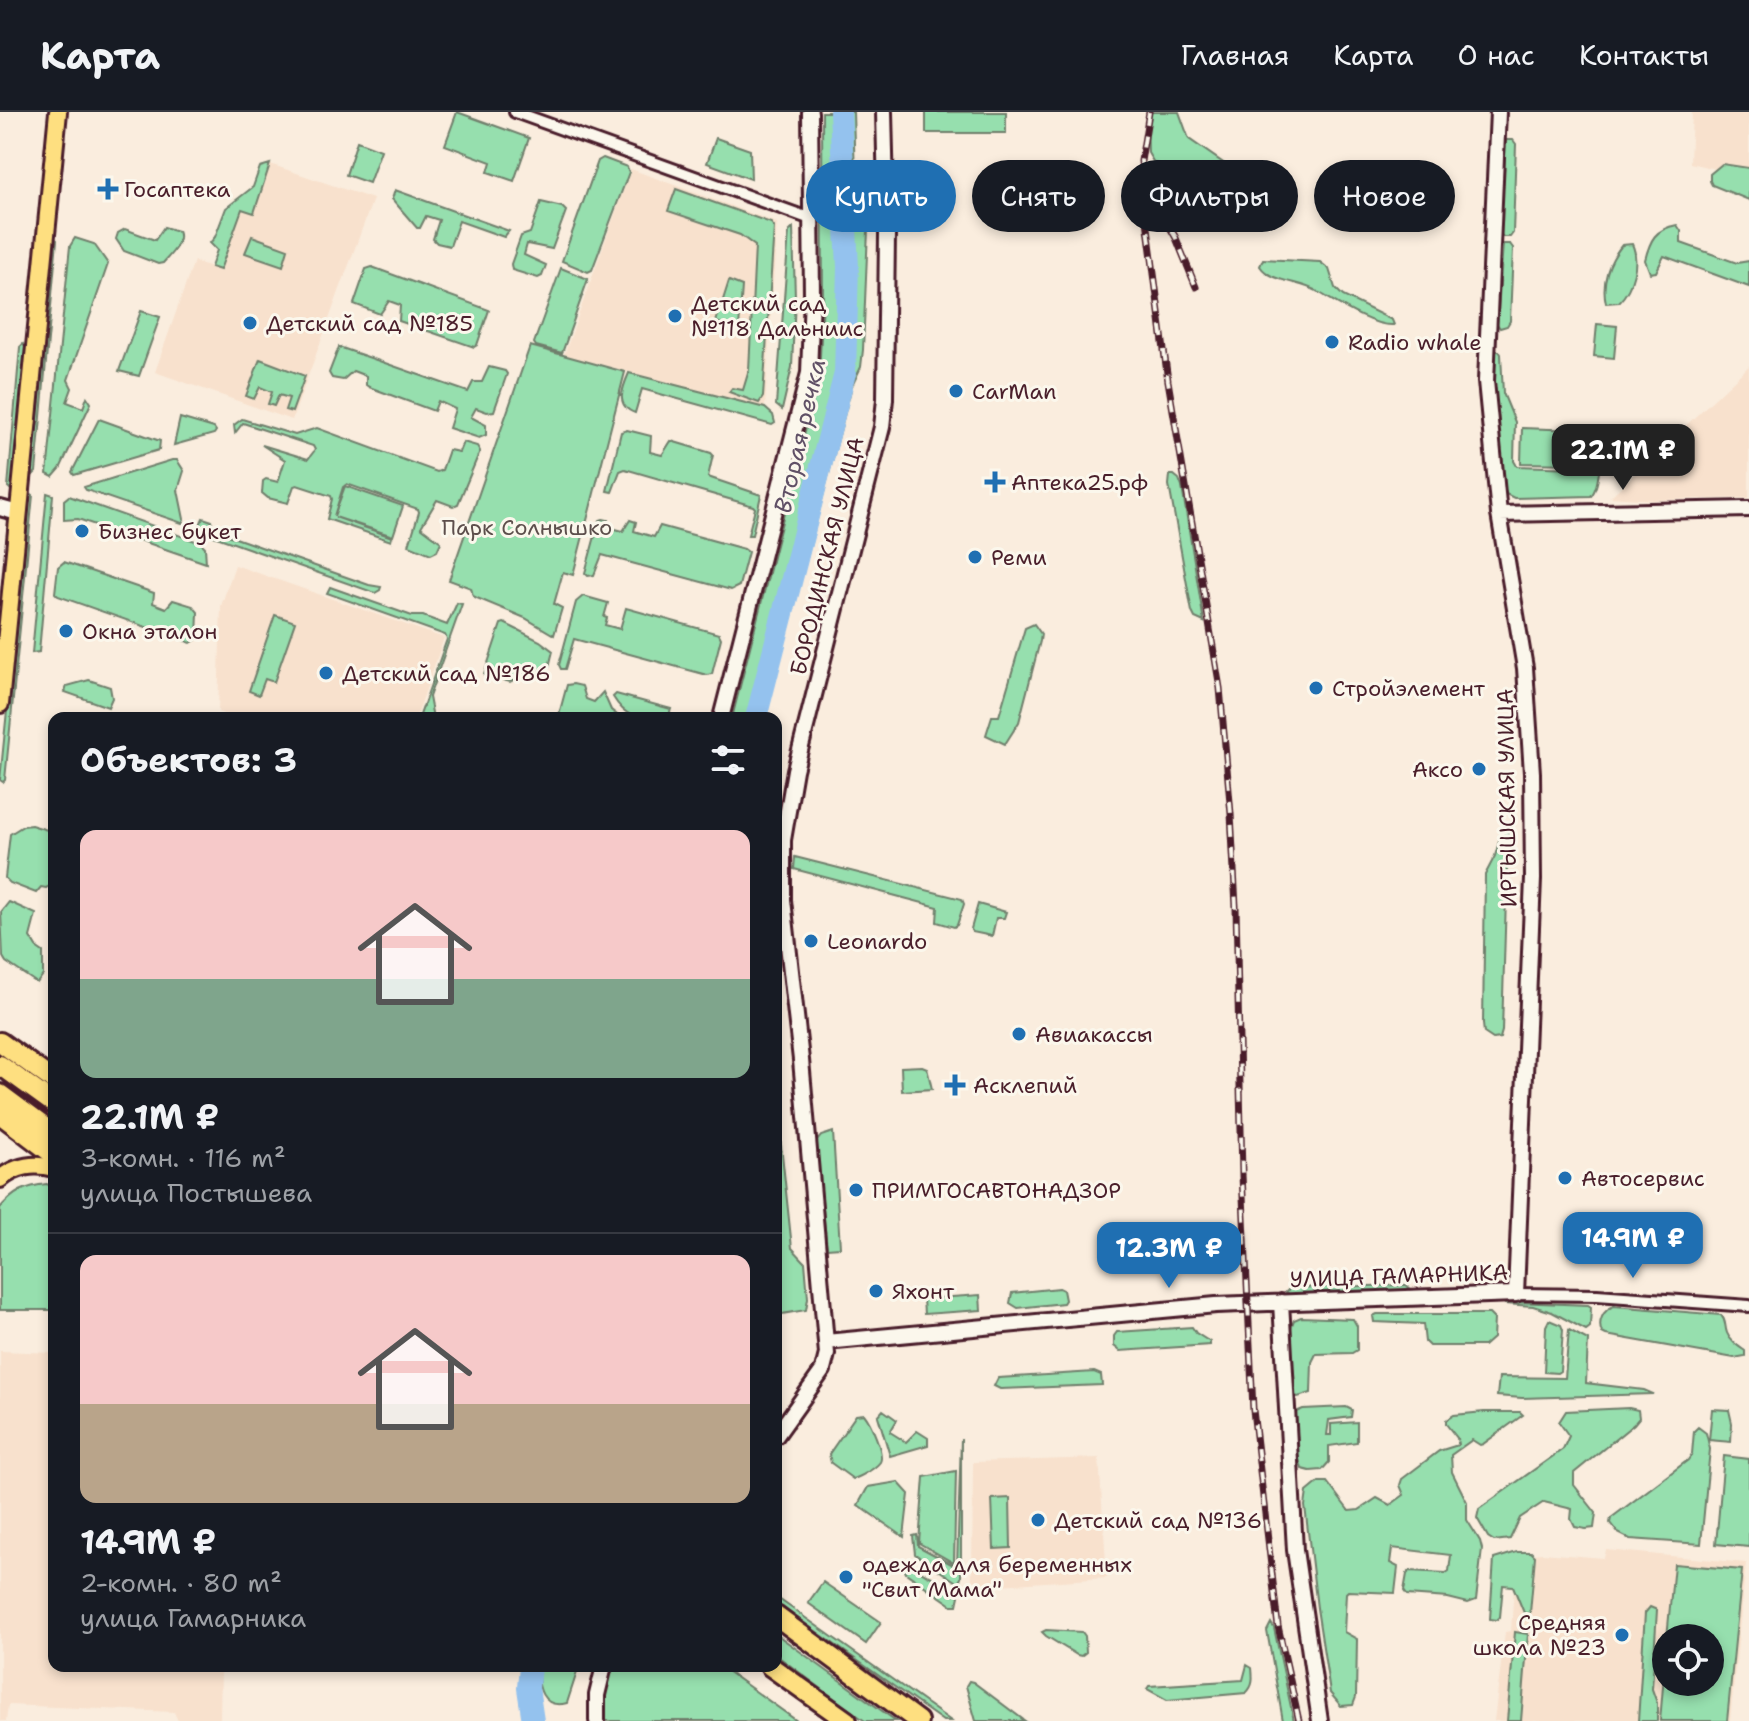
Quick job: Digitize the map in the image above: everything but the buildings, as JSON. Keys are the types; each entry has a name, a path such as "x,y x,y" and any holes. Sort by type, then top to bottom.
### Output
{"highway":[{"path":"0,1042 48,1077"},
{"path":"0,1065 48,1100"},
{"path":"0,1094 48,1130"},
{"path":"0,1114 48,1150"},
{"path":"782,1620 918,1721"},
{"path":"778,1672 847,1721"}],"main road":[{"path":"0,704 58,112"},
{"path":"810,112 810,160"},
{"name":"БОРОДИНСКАЯ УЛИЦА","path":"826,1342 801,1060 783,900 783,840 794,775 882,427 886,266 884,112"},
{"name":"ИРТЫШСКАЯ УЛИЦА","path":"1498,112 1486,381 1499,514 1525,668 1532,773 1533,879 1516,1294"},
{"path":"723,712 809,373 811,232"},
{"path":"0,508 18,513"},
{"path":"1499,514 1749,509"},
{"path":"0,1179 35,1164 48,1167"},
{"name":"УЛИЦА ГАМАРНИКА","path":"826,1342 1216,1305 1516,1294"},
{"path":"1281,1302 1295,1550 1320,1721"},
{"path":"782,1428 823,1370 826,1342"},
{"path":"597,1721 597,1695 603,1672"}],"street":[{"path":"515,112 806,217"},
{"name":"УЛИЦА ГАМАРНИКА","path":"1516,1294 1597,1295 1749,1306"}],"shaded area":[{"path":"1692,112 1749,112 1749,177 1690,163"},
{"name":"Детский сад №185","path":"270,164 373,199 292,420 155,372 194,261 220,270 242,208 254,212"},
{"name":"Детский сад №118 Дальниис","path":"631,169 777,223 765,408 564,355"},
{"path":"1749,366 1749,498 1654,500 1610,497"},
{"name":"Детский сад №186","path":"235,565 444,638 418,712 218,712 221,606"},
{"path":"0,1351 48,1353 48,1672 221,1672 220,1721 178,1721 174,1712 8,1705 6,1721 0,1721"},
{"name":"Детский сад №136","path":"1099,1458 1107,1578 983,1586 972,1579 973,1462"},
{"name":"Средняя школа №23","path":"1606,1550 1746,1563 1730,1721 1494,1721 1505,1632 1511,1631 1516,1556 1542,1553 1604,1558"}],"green space":[{"path":"457,112 529,138 514,181 488,172 491,162 445,145"},
{"path":"822,112 853,112 854,160 822,160"},
{"path":"926,112 1006,112 1006,133 926,133"},
{"path":"1147,112 1179,112 1189,139 1219,160 1152,160 1148,153"},
{"path":"716,138 750,150 751,179 707,163"},
{"path":"1506,140 1513,140 1516,144 1513,233 1510,237 1503,237 1500,233"},
{"path":"357,141 381,150 369,183 346,175"},
{"path":"603,158 627,167 629,172 592,270 588,272 562,261 598,161"},
{"path":"270,164 254,213 242,209 220,270 211,267 217,250 210,243 226,208 253,187 260,167"},
{"path":"1722,164 1749,168 1749,200 1712,185 1710,174"},
{"path":"676,189 771,223 774,227 763,397 759,403 729,392 732,388 743,390 749,370 755,246 740,235 668,211"},
{"path":"395,190 509,231 504,237 459,221 450,246 437,243 433,239 439,220 426,216 417,228 392,199"},
{"path":"541,202 562,207 566,211 552,249 527,244 524,255 546,265 538,278 512,270 511,264 521,236 530,233"},
{"path":"1677,225 1681,231 1681,243 1737,263 1749,261 1749,287 1664,256 1656,272 1650,273 1645,260 1652,241 1663,229"},
{"path":"164,227 178,231 179,240 163,263 158,264 124,251 116,239 118,233 125,229 155,240"},
{"path":"793,228 795,297 792,367 782,410 776,405 789,232"},
{"path":"823,232 868,232 861,367 852,386 767,712 734,712 819,376"},
{"path":"252,236 288,249 283,266 245,253"},
{"path":"53,237 57,240 36,472 33,475 30,472"},
{"path":"75,238 94,244 108,264 68,380 72,388 67,402 83,408 87,397 91,403 60,469 53,477 47,474 70,246"},
{"path":"1503,244 1510,244 1513,248 1510,321 1500,328 1497,324"},
{"path":"1632,244 1635,266 1631,282 1619,302 1606,303 1605,280 1613,258 1622,245"},
{"path":"1263,259 1320,262 1329,269 1335,288 1343,296 1392,320 1394,325 1376,322 1311,288 1271,276 1260,266"},
{"path":"372,267 489,310 477,345 474,347 399,321 400,305 389,301 380,314 354,304 366,269"},
{"path":"561,268 588,279 562,353 534,343"},
{"path":"729,281 742,286 739,329 716,322"},
{"path":"141,311 160,317 139,376 119,371"},
{"path":"1597,324 1617,326 1614,358 1594,356"},
{"path":"23,344 14,488 11,490 8,487 20,347"},
{"name":"Парк Солнышко","path":"530,346 625,372 573,575 563,572 554,604 562,608 554,635 525,618 473,596 471,588 449,580"},
{"path":"339,347 468,392 473,382 482,382 489,367 505,371 507,374 494,411 476,408 471,417 486,425 486,435 479,438 449,428 455,409 438,401 434,411 369,387 366,376 353,371 343,380 332,378 329,373"},
{"path":"1494,351 1501,354 1503,393 1515,422 1514,461 1517,466 1575,468 1579,462 1580,430 1587,426 1592,428 1599,439 1600,456 1597,484 1591,496 1514,498 1502,492 1491,378"},
{"path":"260,359 305,376 292,412 285,410 289,398 279,395 274,406 268,404 272,392 260,387 254,399 246,396"},
{"path":"629,373 765,408 773,415 775,423 772,425 642,389 635,413 622,401"},
{"path":"180,418 214,428 216,431 174,445"},
{"path":"99,419 160,441 159,450 74,475 72,472"},
{"path":"242,419 295,435 317,428 437,472 442,470 449,450 459,452 463,442 477,446 480,451 458,504 453,506 437,500 421,527 441,542 437,551 431,554 409,545 418,509 347,484 343,487 334,516 345,486 403,506 393,536 335,517 392,537 391,541 327,519 331,496 297,485 288,503 268,498 262,493 263,481 278,482 285,460 262,445 308,459 315,450 313,446 243,423 235,433 234,425"},
{"path":"1522,428 1576,430 1575,464 1521,463"},
{"path":"627,430 651,436 650,452 662,455 671,441 711,453 708,477 761,495 752,535 748,535 753,506 625,469 620,471 612,492 607,491 621,432"},
{"path":"177,460 184,471 178,490 184,519 182,523 84,487"},
{"path":"1170,475 1179,479 1182,487 1204,622 1195,618 1192,612 1169,485"},
{"path":"29,492 33,495 3,782 0,780"},
{"path":"47,493 53,495 39,652 32,653"},
{"path":"69,496 201,543 205,547 206,563 78,519 64,520 64,500"},
{"path":"203,518 212,521 210,529 381,587 380,590 375,593 205,533 200,525"},
{"path":"603,519 608,520 608,527 623,531 630,520 636,522 634,531 654,537 660,526 744,549 748,552 739,586 731,590 602,555 594,575 588,576 585,573 598,525"},
{"path":"64,562 154,593 153,603 166,608 173,600 193,606 198,612 197,639 191,643 58,596 55,593 58,567"},
{"path":"330,587 447,625 457,603 462,604 429,697 432,712 421,712 447,639 445,635 327,593"},
{"path":"583,596 608,603 605,625 620,629 626,608 719,634 721,638 712,674 574,639 565,669 561,669 559,665 576,602"},
{"path":"275,615 295,622 274,682 265,679 259,695 249,691"},
{"path":"501,624 553,651 549,667 510,682 484,675"},
{"path":"1034,624 1041,634 1040,641 1019,722 1005,744 986,735 992,716 999,716 1025,628"},
{"path":"89,680 110,687 112,698 108,707 65,692 67,686"},
{"path":"567,685 582,686 586,699 594,702 603,692 614,712 560,712"},
{"path":"616,694 671,709 670,712 626,712 613,697"},
{"path":"23,826 48,830 48,887 41,887 36,893 5,878 10,834"},
{"path":"1503,827 1508,831 1502,1031 1500,1038 1493,1039 1484,1033 1483,1024 1485,875 1495,856"},
{"path":"795,857 962,899 964,904 957,925 954,927 937,922 938,907 794,869"},
{"path":"9,902 36,914 30,937 43,952 43,975 37,983 3,957 1,912"},
{"path":"978,904 1006,912 1004,918 996,918 992,936 972,932"},
{"path":"901,1067 927,1068 932,1089 902,1091"},
{"path":"833,1132 840,1247 827,1248 816,1142 821,1136"},
{"path":"782,1154 792,1248 805,1262 806,1310 782,1314"},
{"path":"48,1185 48,1310 0,1310 0,1208 20,1191"},
{"path":"1406,1285 1411,1289 1404,1292 1291,1295 1286,1292 1290,1288"},
{"path":"1063,1290 1063,1303 1018,1308 1010,1303 1012,1293"},
{"path":"980,1295 981,1310 924,1314 923,1299"},
{"path":"1504,1304 1588,1305 1591,1307 1590,1327 1586,1330 1533,1306"},
{"path":"1614,1306 1721,1315 1728,1336 1745,1351 1745,1356 1734,1358 1606,1335 1601,1329 1602,1317"},
{"path":"1489,1314 1494,1319 1493,1338 1484,1346 1429,1346 1425,1342 1423,1324 1374,1322 1373,1316"},
{"path":"1301,1317 1353,1319 1357,1326 1357,1350 1352,1353 1316,1354 1312,1362 1311,1393 1298,1397 1293,1395 1291,1328 1294,1320"},
{"path":"1549,1320 1561,1325 1563,1330 1560,1371 1557,1373 1544,1372 1546,1326"},
{"path":"1192,1327 1210,1345 1120,1351 1114,1346 1117,1332"},
{"path":"1569,1330 1588,1340 1586,1383 1644,1390 1653,1394 1497,1396 1499,1377 1565,1378"},
{"path":"1094,1372 1101,1375 1102,1385 1000,1389 994,1386 998,1378"},
{"path":"1346,1407 1352,1410 1351,1417 1329,1420 1327,1435 1331,1435 1331,1424 1357,1422 1357,1442 1329,1446 1329,1462 1322,1470 1302,1469 1298,1455 1296,1412"},
{"path":"1712,1409 1729,1410 1731,1442 1709,1440"},
{"path":"883,1410 897,1420 890,1432 906,1442 917,1431 928,1438 928,1445 890,1456 878,1416"},
{"path":"1638,1410 1639,1418 1634,1424 1574,1473 1574,1485 1596,1513 1594,1528 1575,1527 1571,1519 1572,1509 1544,1502 1520,1518 1510,1539 1494,1541 1488,1537 1477,1518 1479,1509 1563,1449 1569,1436 1559,1422 1566,1411"},
{"path":"1520,1412 1523,1415 1483,1444 1472,1440 1451,1455 1452,1472 1467,1502 1467,1520 1482,1549 1476,1600 1468,1603 1407,1595 1404,1591 1410,1571 1446,1573 1451,1555 1392,1548 1390,1563 1398,1567 1395,1593 1346,1593 1344,1632 1357,1639 1356,1697 1353,1705 1341,1706 1330,1693 1305,1506 1307,1492 1319,1482 1327,1482 1349,1511 1359,1510 1377,1498 1390,1505 1404,1495 1400,1485 1402,1479 1439,1451 1458,1445 1446,1420 1454,1415"},
{"path":"864,1414 876,1438 881,1458 875,1467 853,1479 831,1463 829,1454 856,1415"},
{"path":"1698,1427 1706,1433 1710,1449 1701,1544 1630,1539 1618,1533 1610,1523 1611,1518 1688,1460 1692,1454 1694,1431"},
{"path":"961,1438 961,1578 958,1583 915,1554 913,1536 917,1535 918,1546 957,1567"},
{"path":"1724,1456 1749,1459 1749,1547 1716,1544"},
{"path":"956,1471 954,1563 919,1543 924,1477"},
{"path":"898,1482 909,1494 904,1537 858,1505 868,1487"},
{"path":"1010,1498 1011,1548 994,1549 992,1499"},
{"path":"1517,1552 1531,1552 1535,1556 1530,1613 1524,1613 1513,1586 1503,1585 1500,1617 1490,1619 1494,1559"},
{"path":"910,1559 920,1571 954,1590 959,1596 957,1605 952,1605 906,1573 904,1568"},
{"path":"1674,1564 1742,1570 1727,1721 1660,1721 1662,1696 1724,1696 1724,1624 1668,1624"},
{"path":"823,1582 881,1622 866,1644 808,1603"},
{"path":"782,1601 951,1721 943,1721 782,1607"},
{"path":"1650,1607 1657,1610 1656,1624 1652,1624 1652,1696 1657,1703 1657,1721 1638,1721 1645,1613"},
{"path":"1271,1623 1294,1721 1283,1721 1267,1631"},
{"path":"1042,1632 1082,1632 1086,1652 1077,1655 1046,1636"},
{"path":"1515,1632 1528,1634 1521,1721 1507,1721"},
{"path":"782,1638 896,1721 865,1721 782,1659"},
{"path":"1247,1665 1252,1668 1253,1678 1246,1693 1167,1700 1147,1689 1149,1686 1243,1680"},
{"path":"539,1672 577,1672 567,1703 546,1700"},
{"path":"608,1672 728,1672 797,1721 605,1721 601,1694"},
{"path":"969,1681 1025,1721 976,1721 966,1686"}],"waterway":[{"name":"Вторая речка","path":"758,712 845,373 848,267 840,112"},
{"name":"Вторая речка","path":"529,1672 528,1688 533,1721"}],"railway":[{"path":"1149,112 1141,161 1147,220 1168,381 1220,688 1236,907 1242,1175 1253,1410 1278,1626 1299,1721"},
{"path":"1173,232 1196,287"}],"place":[{"name":"Госаптека","path":"108,189"},
{"name":"Детский сад №118 Дальниис","path":"675,316"},
{"name":"Детский сад №185","path":"250,323"},
{"name":"Radio whale","path":"1332,342"},
{"name":"CarMan","path":"956,391"},
{"name":"Аптека25.рф","path":"995,482"},
{"name":"Бизнес букет","path":"82,531"},
{"name":"Реми","path":"975,557"},
{"name":"Окна эталон","path":"66,631"},
{"name":"Детский сад №186","path":"326,673"},
{"name":"Стройэлемент","path":"1316,688"},
{"name":"Аксо","path":"1479,769"},
{"name":"Leonardo","path":"811,941"},
{"name":"Авиакассы","path":"1019,1034"},
{"name":"Асклепий","path":"955,1085"},
{"name":"Автосервис","path":"1565,1178"},
{"name":"ПРИМГОСАВТОНАДЗОР","path":"856,1190"},
{"name":"Яхонт","path":"876,1291"},
{"name":"Детский сад №136","path":"1038,1520"},
{"name":"одежда для беременных \"Свит Мама\"","path":"846,1577"},
{"name":"Средняя школа №23","path":"1622,1635"}]}
